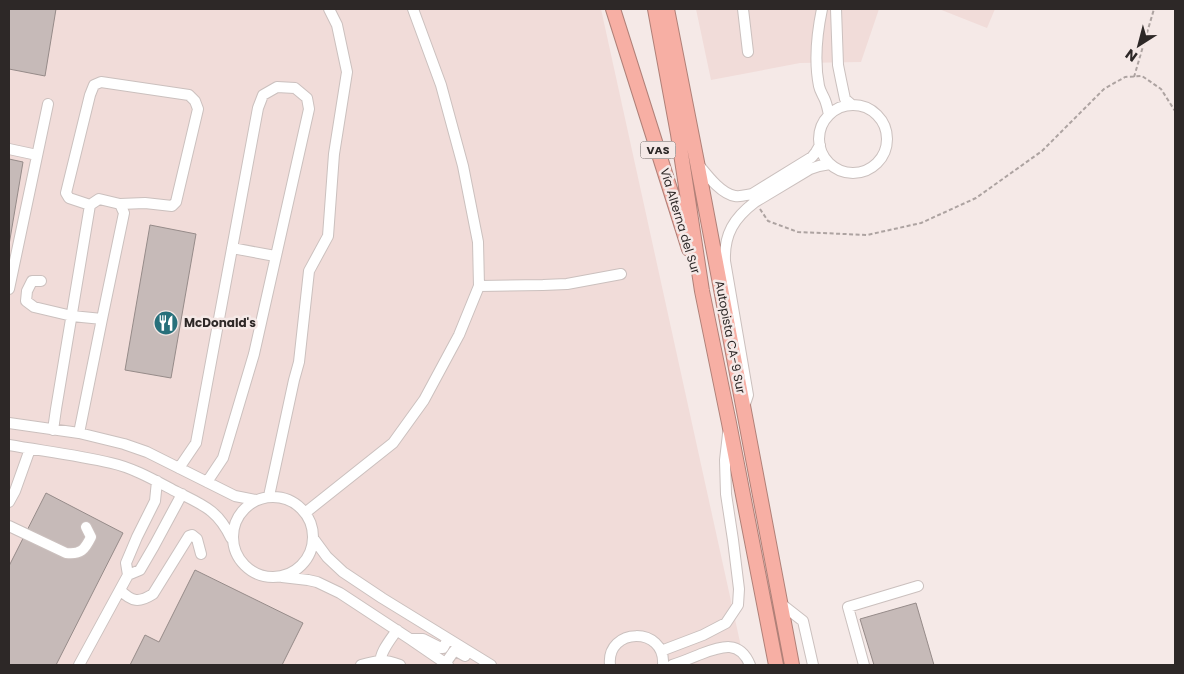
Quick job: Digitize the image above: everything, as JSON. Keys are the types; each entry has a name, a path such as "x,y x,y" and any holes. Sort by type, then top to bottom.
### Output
{"highway":[{"name":"Vía Alterna del Sur","path":"613,9 702,291"},
{"name":"Autopista CA-9 Sur","path":"655,9 678,134 702,291 776,665"},
{"name":"Autopista CA-9 Sur","path":"667,9 792,665"},
{"path":"671,29 674,9"}],"street":[{"path":"269,496 299,362 309,271 328,236 334,154 347,72 337,26 329,9"},
{"path":"305,513 393,443 424,400 459,335 479,286 478,242 463,166 441,85 413,9"},
{"path":"743,9 748,52"},
{"path":"822,9 818,27 818,76 820,89 829,115"},
{"path":"836,9 840,80 845,99 852,105"},
{"path":"54,430 90,205 99,199 120,204 145,203 172,206 176,202 198,109 195,101 189,96 101,82 94,86 90,95 66,193 69,198 90,205"},
{"path":"179,468 196,443 258,108 263,96 277,87 295,88 307,98 309,109 254,354 223,458 207,482"},
{"path":"9,289 48,104"},
{"path":"852,105 863,107 881,119 886,130 887,140 885,151 880,161 871,168 861,172 850,173 839,170 823,156 819,134 822,124 829,115 839,108 852,105"},
{"path":"697,162 718,186 734,196 742,196 752,194 812,157 820,145"},
{"path":"9,150 37,155"},
{"path":"743,408 748,395 725,261 724,250 726,240 732,226 742,213 755,202 810,169 830,164"},
{"path":"79,433 124,213 120,204"},
{"path":"232,248 275,256"},
{"path":"479,286 567,284 621,274"},
{"path":"41,280 32,281 27,291 26,301 34,307 72,316 102,319"},
{"path":"9,423 79,433 124,444 147,452 235,496 256,500"},
{"path":"661,651 726,624 738,605 740,589 726,494 725,460 729,423"},
{"path":"9,445 112,463 157,481 205,506 216,515 225,525 237,556 247,568 262,576 317,582 340,593 446,664 454,651 490,665"},
{"path":"9,502 15,492 30,449"},
{"path":"79,665 128,575 126,563 155,501 157,481"},
{"path":"128,575 140,570 182,494"},
{"path":"232,540 233,528 238,516 246,506 256,500 269,496 283,498 295,503 305,513 311,525 313,538 310,552 303,564 292,573 278,577"},
{"path":"9,526 66,553 74,554 80,552 87,545 91,537 86,528"},
{"path":"120,590 136,600 144,600 153,594 188,536 192,535 198,539 201,554"},
{"path":"313,538 327,557 343,572 490,665"},
{"path":"864,665 848,607 918,586"},
{"path":"780,603 803,620 812,665"},
{"path":"380,662 382,653 397,630"},
{"path":"608,664 611,652 617,643 626,637 636,635 646,637 655,642 661,651 664,660 663,665"},
{"path":"410,639 423,639 443,648 448,639"},
{"path":"672,665 720,647 737,648 746,655 750,665"},
{"path":"361,665 380,662 392,662 400,665"}],"path":[{"path":"1134,77 1154,9"},
{"path":"755,202 768,221 798,232 866,235 921,223 976,198 1042,151 1104,89 1125,77 1142,76 1161,89 1175,111"}],"shaded area":[{"path":"9,9 601,9 740,642 743,665 9,665"},
{"path":"696,9 879,9 861,62 800,63 711,80"},
{"path":"939,9 995,9 987,28"}],"building":[{"path":"9,9 56,9 45,76 9,69"},
{"path":"9,159 23,162 9,245"},
{"path":"150,225 196,234 171,378 125,370"},
{"path":"46,493 123,533 56,665 9,665 9,566"},
{"path":"195,570 303,623 282,665 130,665 145,635 159,642"},
{"path":"916,603 934,665 874,665 860,619"}],"place":[{"name":"McDonald's","path":"166,323"}]}
